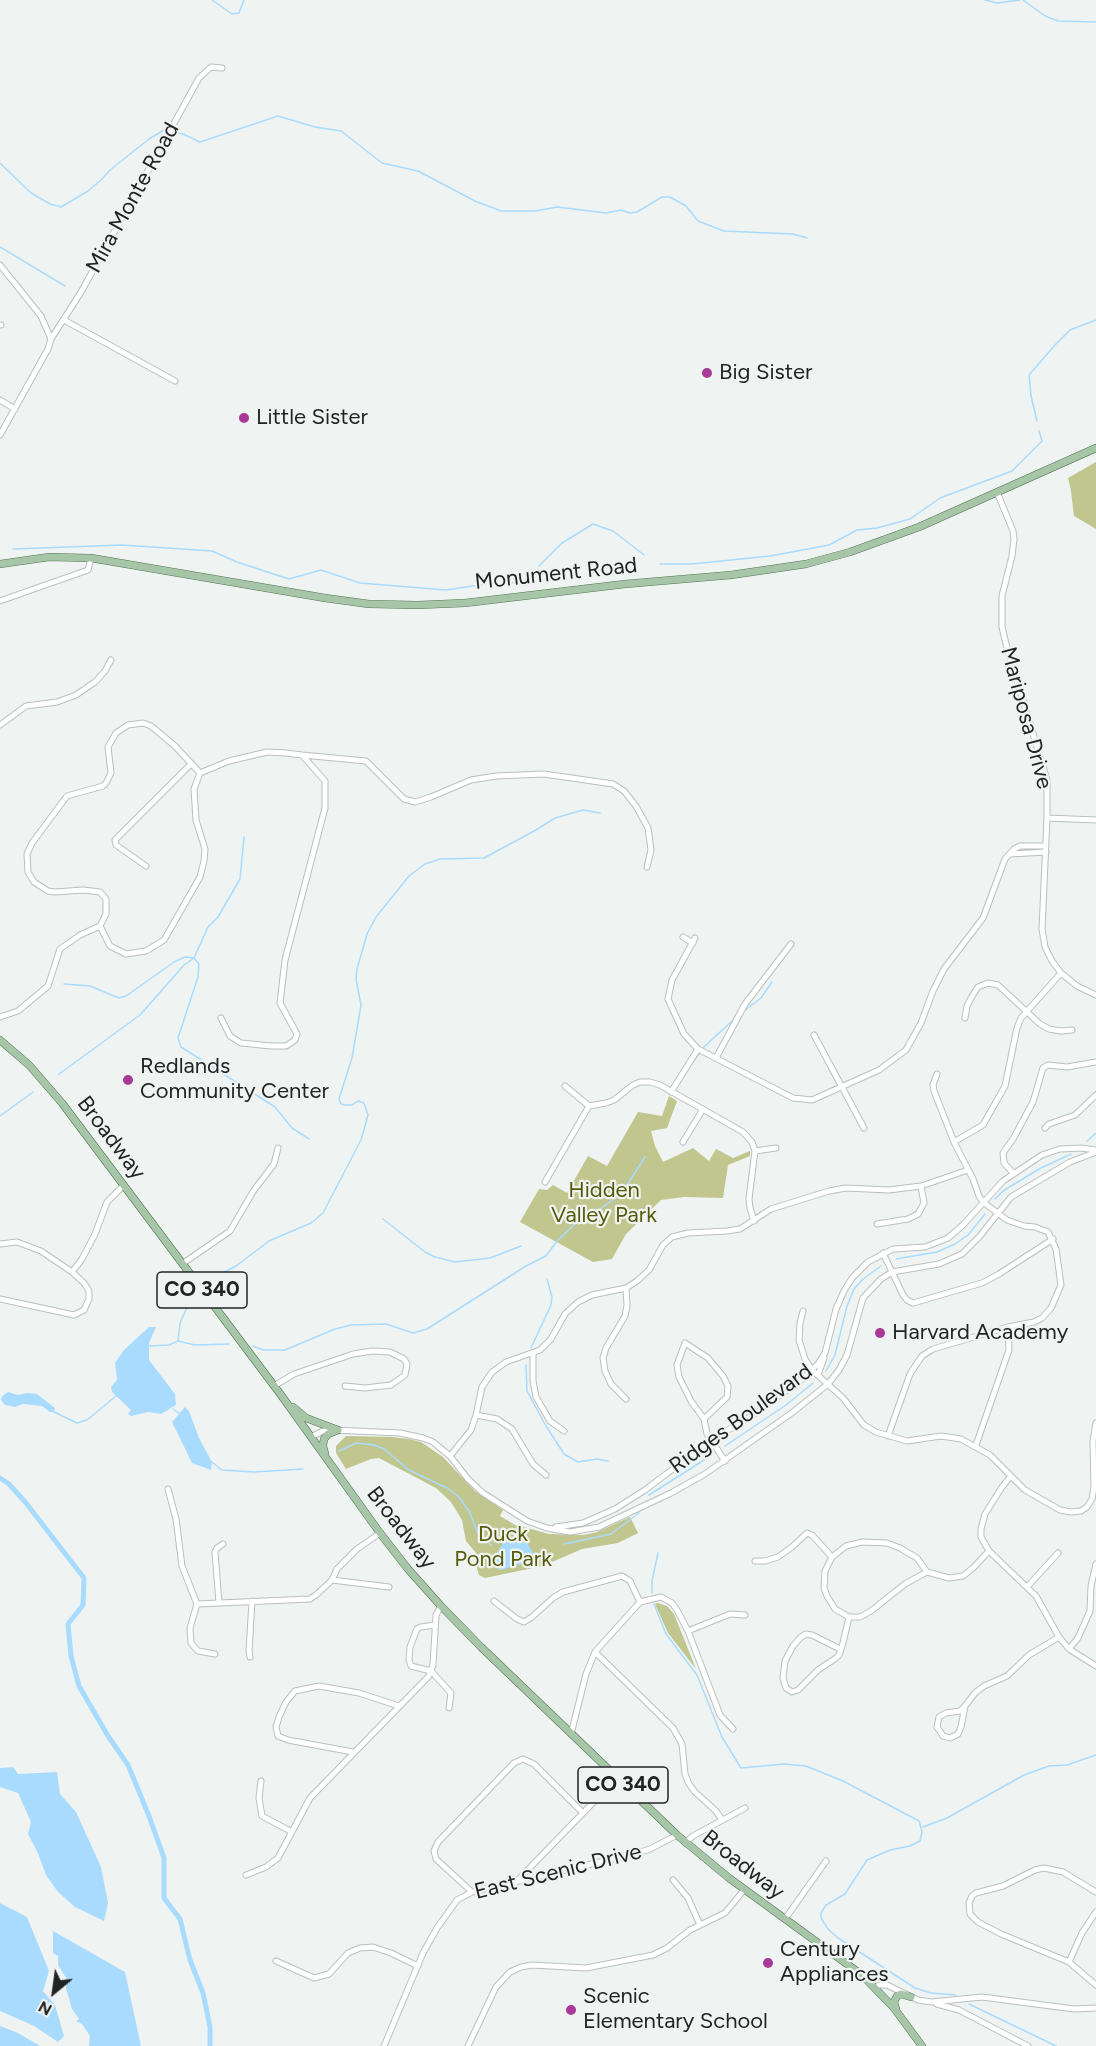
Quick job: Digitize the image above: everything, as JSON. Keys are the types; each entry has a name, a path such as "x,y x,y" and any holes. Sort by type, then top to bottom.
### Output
{"main road":[{"name":"Monument Road","path":"0,564 49,557 91,558 351,602 418,605 454,604 625,584 731,575 806,564 850,552 919,527 1096,448"},
{"name":"Broadway","path":"0,1040 42,1080 124,1185 281,1395 380,1533 441,1606 676,1835 744,1890 841,1959 875,1988 897,2012 922,2046"},
{"path":"281,1395 306,1418 338,1430"},
{"path":"328,1461 323,1442 328,1434 338,1430"},
{"path":"897,2012 894,2002 897,1996 901,1994 911,1997"}],"street":[{"name":"Mira Monte Road","path":"0,435 48,349 51,339 64,320 199,78 211,67 222,68"},
{"path":"0,265 41,316 51,339"},
{"path":"64,320 175,381"},
{"path":"0,400 15,409"},
{"name":"Mariposa Drive","path":"997,492 1014,539 1002,596 1002,627 1047,780 1042,929 1045,946 1061,973 1077,986 1096,994"},
{"path":"0,601 88,570 91,558"},
{"path":"0,725 26,706 57,702 76,695 95,682 111,660"},
{"path":"0,1017 24,1007 48,986 60,949 80,935 100,926 106,914 106,900 95,891 55,892 34,882 28,872 26,859 29,848 67,796 103,786 106,783 111,773 108,747 116,733 128,725 143,723 151,726 175,746 200,773"},
{"path":"100,926 110,946 126,954 146,951 164,940 200,877 204,861 204,849 196,820 194,789 200,773 229,761 267,752 366,761 404,799 415,802 471,780 496,776 544,774 606,782 624,791 636,806 648,828 651,850 647,867"},
{"path":"221,1018 230,1036 241,1043 286,1046 294,1040 297,1034 280,1003 285,960 325,808 325,781 302,755"},
{"path":"146,866 116,845 115,840 191,764"},
{"path":"1047,818 1096,819"},
{"path":"683,937 694,940 672,980 668,999 684,1034 698,1049 793,1098 812,1100 842,1089 879,1070 906,1050 921,1023 944,969 983,918 1000,869 1010,854 1046,849"},
{"path":"716,1058 745,1004 791,944"},
{"path":"954,1142 980,1129 1002,1094 1017,1028 1025,1012 1061,973"},
{"path":"965,1018 967,1006 978,987 988,983 998,985 1040,1024 1049,1029 1072,1030"},
{"path":"814,1035 864,1128"},
{"path":"671,1092 698,1049"},
{"path":"1013,1173 1004,1163 1003,1153 1033,1102 1043,1068 1048,1065 1067,1067 1096,1062"},
{"path":"888,1436 910,1374 922,1356 933,1349 1042,1318 1052,1308 1061,1285 1053,1239 1048,1232 1014,1223 983,1202 954,1142 934,1091 933,1085 937,1074"},
{"path":"545,1182 589,1106 614,1100 640,1082 650,1082 743,1132 752,1142 755,1151 749,1199 754,1221"},
{"path":"565,1086 589,1106"},
{"path":"1045,1128 1049,1124 1075,1115 1096,1095"},
{"path":"683,1142 703,1109"},
{"path":"755,1151 776,1148"},
{"name":"Ridges Boulevard","path":"547,1528 573,1526 605,1514 645,1490 710,1441 763,1408 812,1370 825,1353 837,1309 847,1285 864,1265 893,1249 940,1242 963,1226 995,1188 1032,1160 1051,1152 1071,1148 1096,1151"},
{"path":"182,1264 230,1231 254,1190 274,1164 278,1149"},
{"name":"Ridges Boulevard","path":"311,1437 323,1431 338,1430 417,1436 433,1442 450,1456 468,1479 483,1493 521,1517 547,1528 570,1532 599,1527 671,1493 725,1461 828,1384 847,1355 863,1298 872,1287 892,1272 939,1264 956,1257 974,1244 1011,1197 1079,1157 1096,1151"},
{"path":"450,1456 467,1436 476,1415 482,1387 492,1372 506,1362 533,1354 548,1344 565,1314 578,1302 592,1295 626,1288 646,1274 663,1245 672,1237 688,1233 735,1230 744,1227 771,1209 829,1191 846,1188 889,1190 921,1186 968,1170"},
{"path":"72,1272 82,1259 95,1234 107,1202 124,1185"},
{"path":"877,1224 908,1219 918,1214 924,1203 921,1186"},
{"path":"883,1253 903,1295 913,1303 982,1283 1053,1239"},
{"path":"0,1244 17,1242 41,1251 72,1272 89,1291 89,1299 84,1310 74,1315 0,1299"},
{"path":"626,1288 625,1316 606,1348 603,1358 605,1371 611,1384 626,1399"},
{"path":"803,1311 799,1340 812,1370 843,1398 864,1425 888,1436 911,1441 948,1436 976,1445 995,1459 1025,1490 1060,1510 1078,1512 1088,1507 1092,1498 1096,1423"},
{"path":"976,1445 1009,1350 1008,1327"},
{"path":"704,1419 726,1397 728,1386 708,1358 686,1343 677,1365 678,1377 704,1419 705,1431 710,1441 725,1461"},
{"path":"274,1386 294,1374 353,1354 372,1351 390,1352 404,1359 407,1364 405,1375 391,1385 364,1388 345,1386"},
{"path":"818,1375 825,1353"},
{"path":"533,1354 533,1381 536,1397 550,1420 564,1431"},
{"path":"476,1415 497,1419 512,1429 533,1464 546,1475"},
{"path":"1011,1476 982,1521 981,1537 989,1551 1036,1596 1059,1637 1069,1649 1096,1666"},
{"path":"168,1490 176,1519 182,1566 197,1604 190,1628 191,1643 198,1651 215,1654"},
{"path":"197,1604 310,1599 332,1580 337,1569 357,1549 380,1533"},
{"path":"755,1561 765,1561 781,1555 807,1533 814,1536 832,1557"},
{"path":"927,1572 908,1582 866,1615 849,1617 835,1609 825,1592 824,1576 832,1557 842,1548 855,1544 872,1541 887,1543 913,1555 927,1572 945,1578 959,1577 974,1568 989,1551"},
{"path":"219,1603 215,1552 223,1544"},
{"path":"1028,1586 1058,1553"},
{"path":"1069,1649 1078,1638 1090,1611 1091,1586 1096,1564"},
{"path":"494,1601 524,1622 563,1592 622,1576 630,1581 640,1602"},
{"path":"332,1580 389,1587"},
{"path":"571,1734 586,1674 595,1652 640,1602 657,1598 668,1600 675,1606 688,1631 720,1715 733,1730"},
{"path":"250,1657 252,1601"},
{"path":"246,1875 266,1867 278,1858 310,1798 431,1671 436,1615 441,1606"},
{"path":"688,1631 730,1614 745,1615"},
{"path":"840,1649 809,1634 801,1637 785,1661 783,1674 786,1688 792,1692 798,1690 818,1670 836,1658 840,1649 849,1617"},
{"path":"435,1625 417,1629 410,1647 409,1660 411,1666 431,1671 451,1693 449,1708"},
{"path":"965,1706 958,1734 950,1738 943,1736 937,1727 939,1717 958,1711 981,1689 1007,1676 1029,1655 1059,1637"},
{"path":"595,1652 674,1728 682,1744 686,1779 695,1792 716,1811 722,1820"},
{"path":"353,1752 288,1740 278,1736 276,1727 279,1717 286,1702 295,1691 319,1686 360,1693 399,1706"},
{"path":"472,1892 436,1859 434,1851 438,1842 514,1763 523,1760 534,1764 583,1812"},
{"path":"515,1882 616,1779"},
{"path":"261,1781 259,1798 262,1816 292,1832"},
{"path":"685,1842 745,1808"},
{"name":"East Scenic Drive","path":"384,2046 423,1953 450,1907 457,1900 472,1892 634,1854 650,1849 676,1835"},
{"path":"785,1919 826,1861"},
{"path":"1096,1892 1063,1872 1044,1868 1003,1886 976,1893 969,1900 970,1914 978,1922 1069,1962 1096,1984"},
{"path":"673,1880 688,1898 700,1925"},
{"path":"468,2046 496,1987 505,1975 516,1969 532,1965 586,1968 653,1955 700,1925 725,1913 744,1890"},
{"path":"1069,1962 1082,1933 1096,1912"},
{"path":"276,1961 314,1978 329,1974 348,1953 360,1948 373,1947 418,1966"},
{"path":"875,1988 879,1985 887,1985 911,1997 959,2010 1028,2046"},
{"path":"932,2002 975,1997 1079,2009 1096,2008"}],"green space":[{"path":"1096,462 1096,529 1074,516 1068,478"},
{"name":"Hidden Valley Park","path":"669,1096 677,1101 667,1128 651,1131 663,1162 693,1148 709,1161 716,1149 733,1158 750,1151 750,1156 728,1165 723,1198 684,1197 661,1200 626,1234 612,1259 593,1262 520,1222 539,1189 547,1190 553,1185 567,1193 588,1156 607,1166 638,1112 662,1116"},
{"name":"Duck Pond Park","path":"346,1436 391,1437 421,1442 443,1457 475,1491 503,1510 500,1516 522,1529 524,1527 549,1534 584,1535 597,1532 630,1517 638,1533 618,1543 582,1549 543,1566 485,1578 479,1575 476,1553 466,1541 462,1520 451,1502 436,1488 379,1458 346,1469 336,1453 336,1446"},
{"path":"655,1604 667,1606 674,1614 696,1669 668,1633"}],"water":[{"path":"149,1327 156,1327 149,1343 149,1360 175,1394 176,1405 161,1414 148,1412 131,1416 128,1414 131,1410 112,1392 111,1387 117,1380 115,1363 124,1350"},
{"path":"8,1392 18,1395 37,1394 55,1408 54,1412 42,1406 5,1405 1,1400 2,1396"},
{"path":"185,1407 189,1411 199,1438 212,1462 211,1470 192,1463 172,1422"},
{"path":"506,1539 527,1543 534,1554 533,1560 501,1570 495,1567 494,1562 498,1551"},
{"path":"13,1767 18,1774 57,1772 60,1794 76,1812 101,1867 108,1903 104,1921 75,1907 58,1892 46,1875 28,1834 31,1822 18,1793 0,1787 0,1768"},
{"path":"0,1903 27,1917 49,1971 43,1991 55,2005 64,2036 58,2042 34,2026 0,2011"},
{"path":"53,1931 125,1972 141,2046 89,2046 90,2036 82,2024 76,2021 79,2019 72,2009 66,1988 66,1978 58,1965 58,1956 53,1953"},
{"path":"0,2026 18,2033 40,2046 0,2046"}],"waterway":[{"path":"212,0 232,14 239,13 244,0"},
{"path":"985,0 997,3 1020,0"},
{"path":"1023,0 1045,16 1058,21 1096,22"},
{"path":"0,163 31,193 50,204 61,207 88,191 110,170 164,130 183,134 200,142 278,116 315,127 341,131 382,163 418,171 475,201 501,211 535,211 557,207 606,213 621,210 630,213 637,212 662,197 670,197 686,206 698,221 724,231 793,234 807,238"},
{"path":"0,247 65,286"},
{"path":"1037,421 1029,375 1070,330 1096,320"},
{"path":"660,564 692,564 770,556 829,545 857,530 877,528 910,519 940,498 1012,471 1042,441 1039,431"},
{"path":"539,566 562,543 593,524 613,531 644,555"},
{"path":"13,549 122,545 212,551 289,579 321,570 360,583 446,590 486,584"},
{"path":"499,586 528,579"},
{"path":"211,1279 236,1266 269,1241 311,1223 323,1213 361,1140 368,1115 364,1103 358,1101 352,1105 345,1105 341,1104 339,1099 352,1058 361,1005 356,979 357,969 367,934 376,917 409,876 425,864 440,859 484,858 555,818 583,810 600,813"},
{"path":"59,1074 140,1015 184,965 194,958 208,927 218,917 240,879 244,837"},
{"path":"64,984 90,986 119,998 126,996 174,962 185,957 194,958 199,964 198,977 178,1038 181,1047 275,1107 292,1128 309,1139"},
{"path":"744,1011 761,998 772,982"},
{"path":"693,1062 704,1047 733,1020"},
{"path":"0,1116 33,1092"},
{"path":"1087,1141 1096,1133"},
{"path":"995,1199 1003,1191 1039,1169 1071,1154"},
{"path":"253,1346 263,1350 285,1350 335,1329 351,1325 386,1324 413,1333 427,1329 526,1266 546,1256 557,1241 578,1221 599,1210 622,1193 645,1157"},
{"path":"896,1259 937,1252 955,1244 968,1235 985,1214"},
{"path":"383,1219 425,1252 455,1262 490,1258 521,1246"},
{"path":"826,1371 835,1355 847,1306 854,1289 881,1266"},
{"path":"531,1348 551,1305 552,1297 547,1279"},
{"path":"178,1341 180,1323 188,1305"},
{"path":"149,1346 169,1345 178,1341 195,1345 229,1344"},
{"path":"526,1365 527,1391 564,1454 578,1462 597,1459 608,1461"},
{"path":"725,1446 786,1405 813,1383"},
{"path":"54,1412 77,1423 87,1420 116,1396"},
{"path":"173,1409 180,1414"},
{"path":"339,1451 356,1443 374,1445 384,1449 409,1470 447,1488 459,1497 470,1513 477,1531 491,1545"},
{"path":"649,1495 712,1455"},
{"path":"212,1462 222,1470 254,1472 303,1469"},
{"path":"0,1478 9,1484 26,1503 84,1578 83,1605 68,1624 71,1656 79,1686 128,1765 149,1816 164,1858 164,1898 180,1919 190,1960 203,1993 210,2027 210,2046"},
{"path":"564,1544 611,1534 639,1513"},
{"path":"652,1593 658,1553"},
{"path":"654,1604 666,1634 697,1675 722,1737 741,1768 784,1764 806,1766 843,1781 919,1821 922,1832 920,1841 867,1860 845,1894 826,1905 821,1918 838,1938 915,1988 931,1993 956,1995"},
{"path":"923,1827 947,1818 1024,1775 1049,1766 1067,1765 1096,1755"},
{"path":"969,2004 1056,2046"}],"place":[{"name":"Big Sister","path":"707,373"},
{"name":"Little Sister","path":"244,418"},
{"name":"Redlands Community Center","path":"128,1080"},
{"name":"Harvard Academy","path":"880,1333"},
{"name":"Century Appliances","path":"768,1963"},
{"name":"Scenic Elementary School","path":"571,2010"}]}
